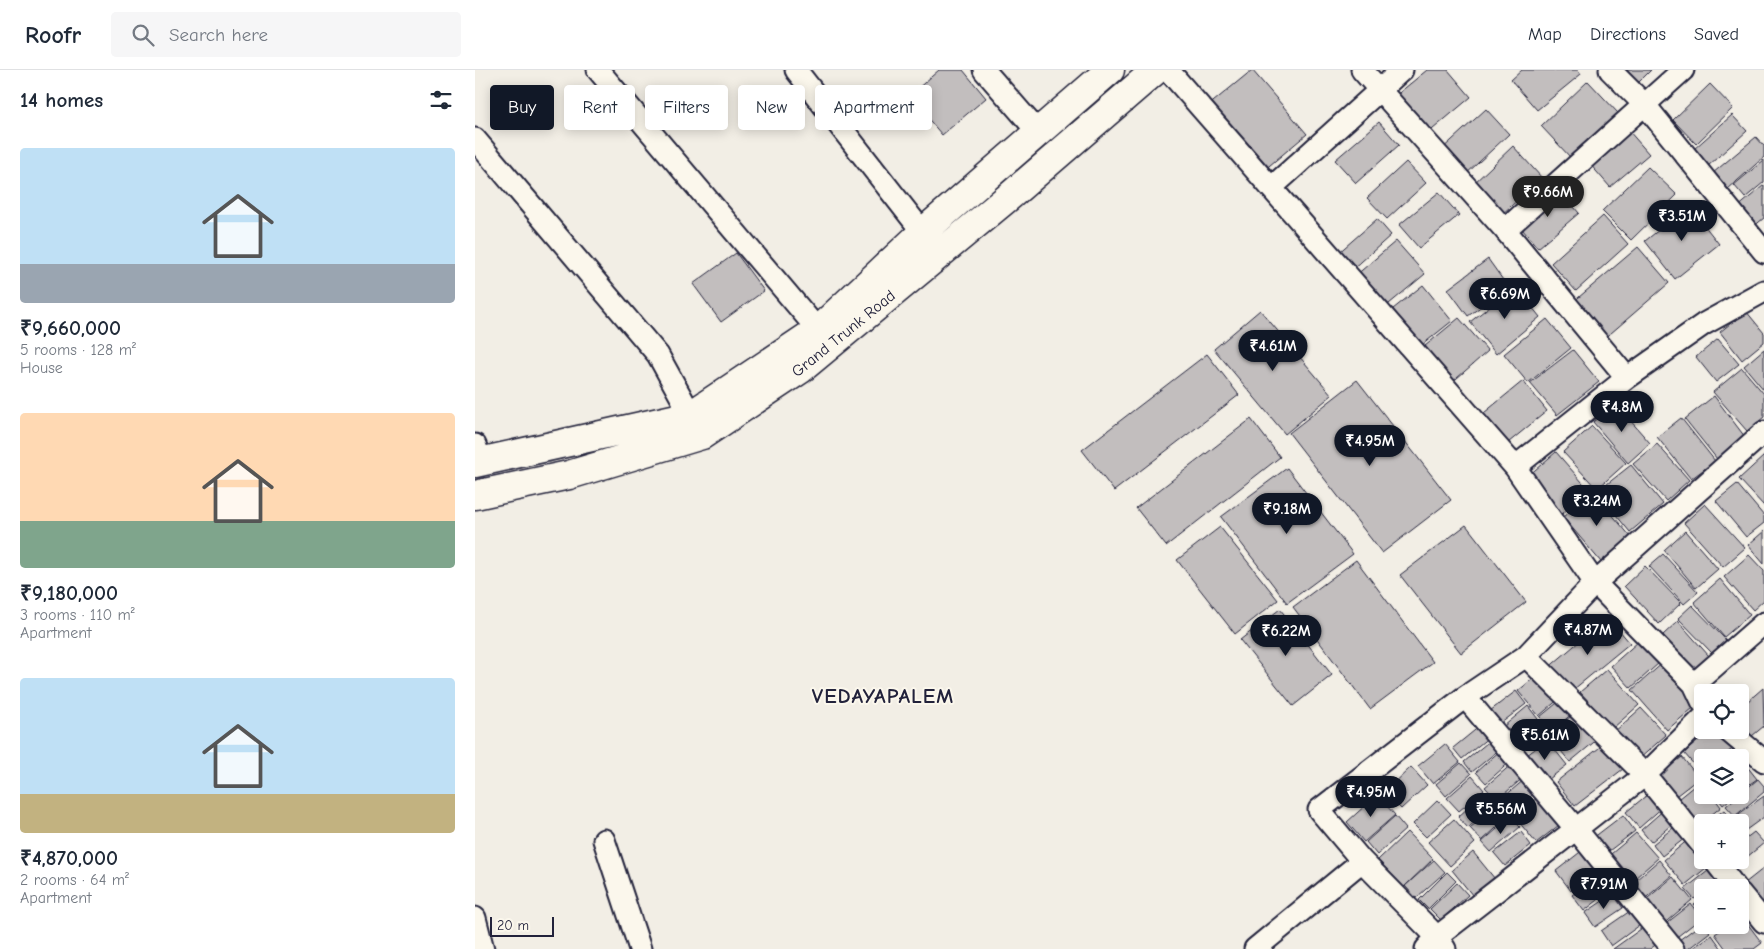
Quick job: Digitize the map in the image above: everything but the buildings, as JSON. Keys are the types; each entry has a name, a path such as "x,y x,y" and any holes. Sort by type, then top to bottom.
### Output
{"main road":[{"path":"477,457 691,415 818,330 923,232 1110,70"},
{"name":"Grand Trunk Road","path":"475,495 569,475 702,435 801,369 1156,70"}],"street":[{"path":"598,70 818,330"},
{"path":"796,70 940,253"},
{"path":"984,70 1038,132"},
{"path":"1168,70 1515,467 1595,583 1694,684 1764,623"},
{"path":"1362,70 1505,230 1627,378"},
{"path":"1271,188 1402,70"},
{"path":"1611,70 1645,105 1764,252"},
{"path":"1505,230 1683,70"},
{"path":"475,139 658,355 691,415"},
{"path":"1515,467 1627,378 1704,324 1764,291"},
{"path":"1694,727 1645,775 1576,829 1436,945 1319,810 1465,696 1526,656 1595,583 1764,432"},
{"path":"1526,656 1645,775 1694,835"},
{"path":"1465,696 1673,949"},
{"path":"1738,739 1764,761"},
{"path":"604,840 641,949"},
{"path":"1255,949 1362,861"},
{"path":"1721,869 1729,879"},
{"path":"1749,904 1764,922"},
{"path":"475,918 483,949"}],"district":[{"name":"VEDAYAPALEM","path":"883,696"}]}
